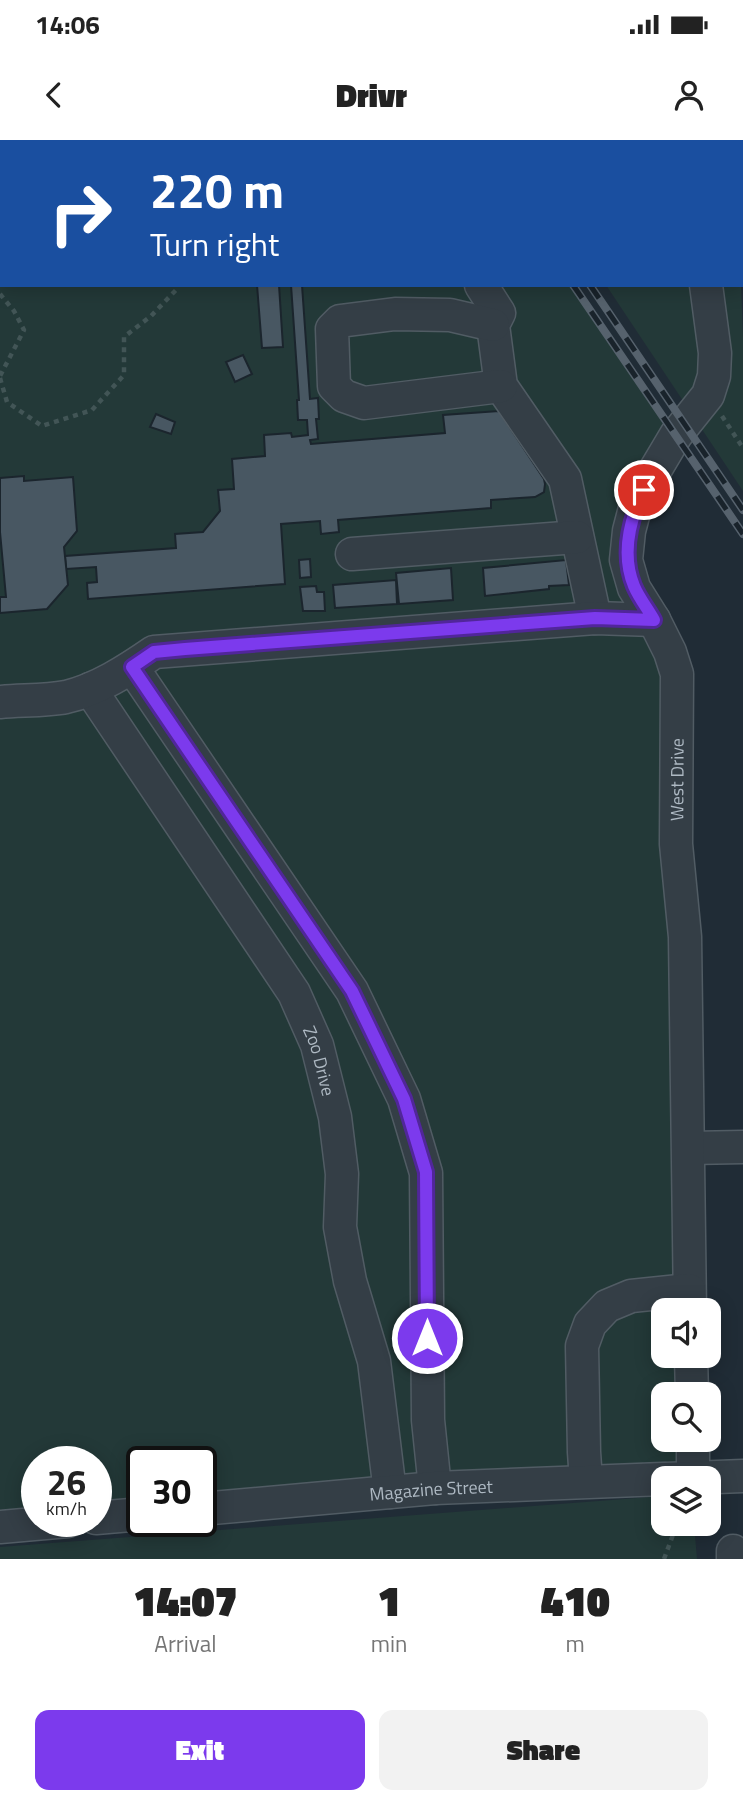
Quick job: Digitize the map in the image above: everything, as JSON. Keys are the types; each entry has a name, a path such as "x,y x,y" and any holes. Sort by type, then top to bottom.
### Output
{"street":[{"path":"482,287 496,319 501,386 565,479 595,618"},
{"name":"West Drive","path":"690,1298 685,937 676,845 677,674 670,652 654,620 634,588 626,560 635,508 676,435 708,395 714,376 715,353 706,287"},
{"path":"496,319 395,313 340,321 332,329 334,386 344,396 364,403 501,386"},
{"path":"352,554 577,537"},
{"path":"0,702 66,697 90,689 154,652 595,618 654,620"},
{"path":"132,667 352,991 404,1099 426,1172 428,1420 435,1488"},
{"name":"Zoo Drive","path":"90,689 293,993 317,1045 335,1117 342,1174 340,1227 350,1281 374,1361 390,1492"},
{"path":"689,1148 743,1147"},
{"path":"586,1481 583,1452 582,1346 590,1324 607,1306 631,1296 660,1298"},
{"name":"Magazine Street","path":"721,1477 743,1476"},
{"name":"Magazine Street","path":"217,1508 435,1488 651,1479"},
{"path":"0,1527 21,1525"}],"path":[{"path":"0,294 14,311 24,330 0,377 7,402 42,426 92,410 124,375 124,337 159,307 176,287"},
{"path":"708,395 743,447"},
{"path":"664,1559 673,1536"}],"green space":[{"path":"0,287 574,287 676,435 626,560 677,674 682,1298 651,1298 651,1368 682,1368 682,1382 651,1382 651,1452 681,1452 681,1464 217,1496 217,1446 126,1446 126,1502 112,1503 112,1446 21,1446 21,1509 0,1510"},
{"path":"607,287 741,287 743,491"},
{"path":"651,1497 651,1536 695,1536 697,1559 0,1559 0,1547 130,1537 217,1537 217,1530"}],"building":[{"path":"257,287 279,287 283,347 262,348"},
{"path":"291,287 302,287 310,399 318,398 318,439 310,440 311,444 445,433 443,415 499,411 544,479 544,492 535,497 491,500 491,508 338,520 339,532 321,534 320,521 281,524 285,584 88,599 87,583 97,582 96,567 66,569 65,556 176,548 175,534 203,532 220,511 218,490 234,489 232,459 265,456 264,435 308,435 307,420 298,420"},
{"path":"243,355 252,374 235,382 226,362"},
{"path":"156,414 175,422 171,434 150,427"},
{"path":"24,476 24,481 73,477 77,531 64,547 68,585 47,609 0,613 0,597 6,597 0,532 0,478"},
{"path":"310,559 311,577 300,578 299,560"},
{"path":"566,560 569,585 485,596 483,568"},
{"path":"451,568 453,600 399,604 396,573"},
{"path":"396,580 397,604 335,608 333,585"},
{"path":"316,586 317,592 324,592 325,611 303,611 300,587"}],"railway":[{"path":"574,287 743,534"},
{"path":"591,287 743,510"}],"route":[{"path":"427,1338 426,1172 404,1099 352,991 132,667 154,652 185,649 595,618 654,620 634,588 626,560 629,531 635,508 644,490"}]}
